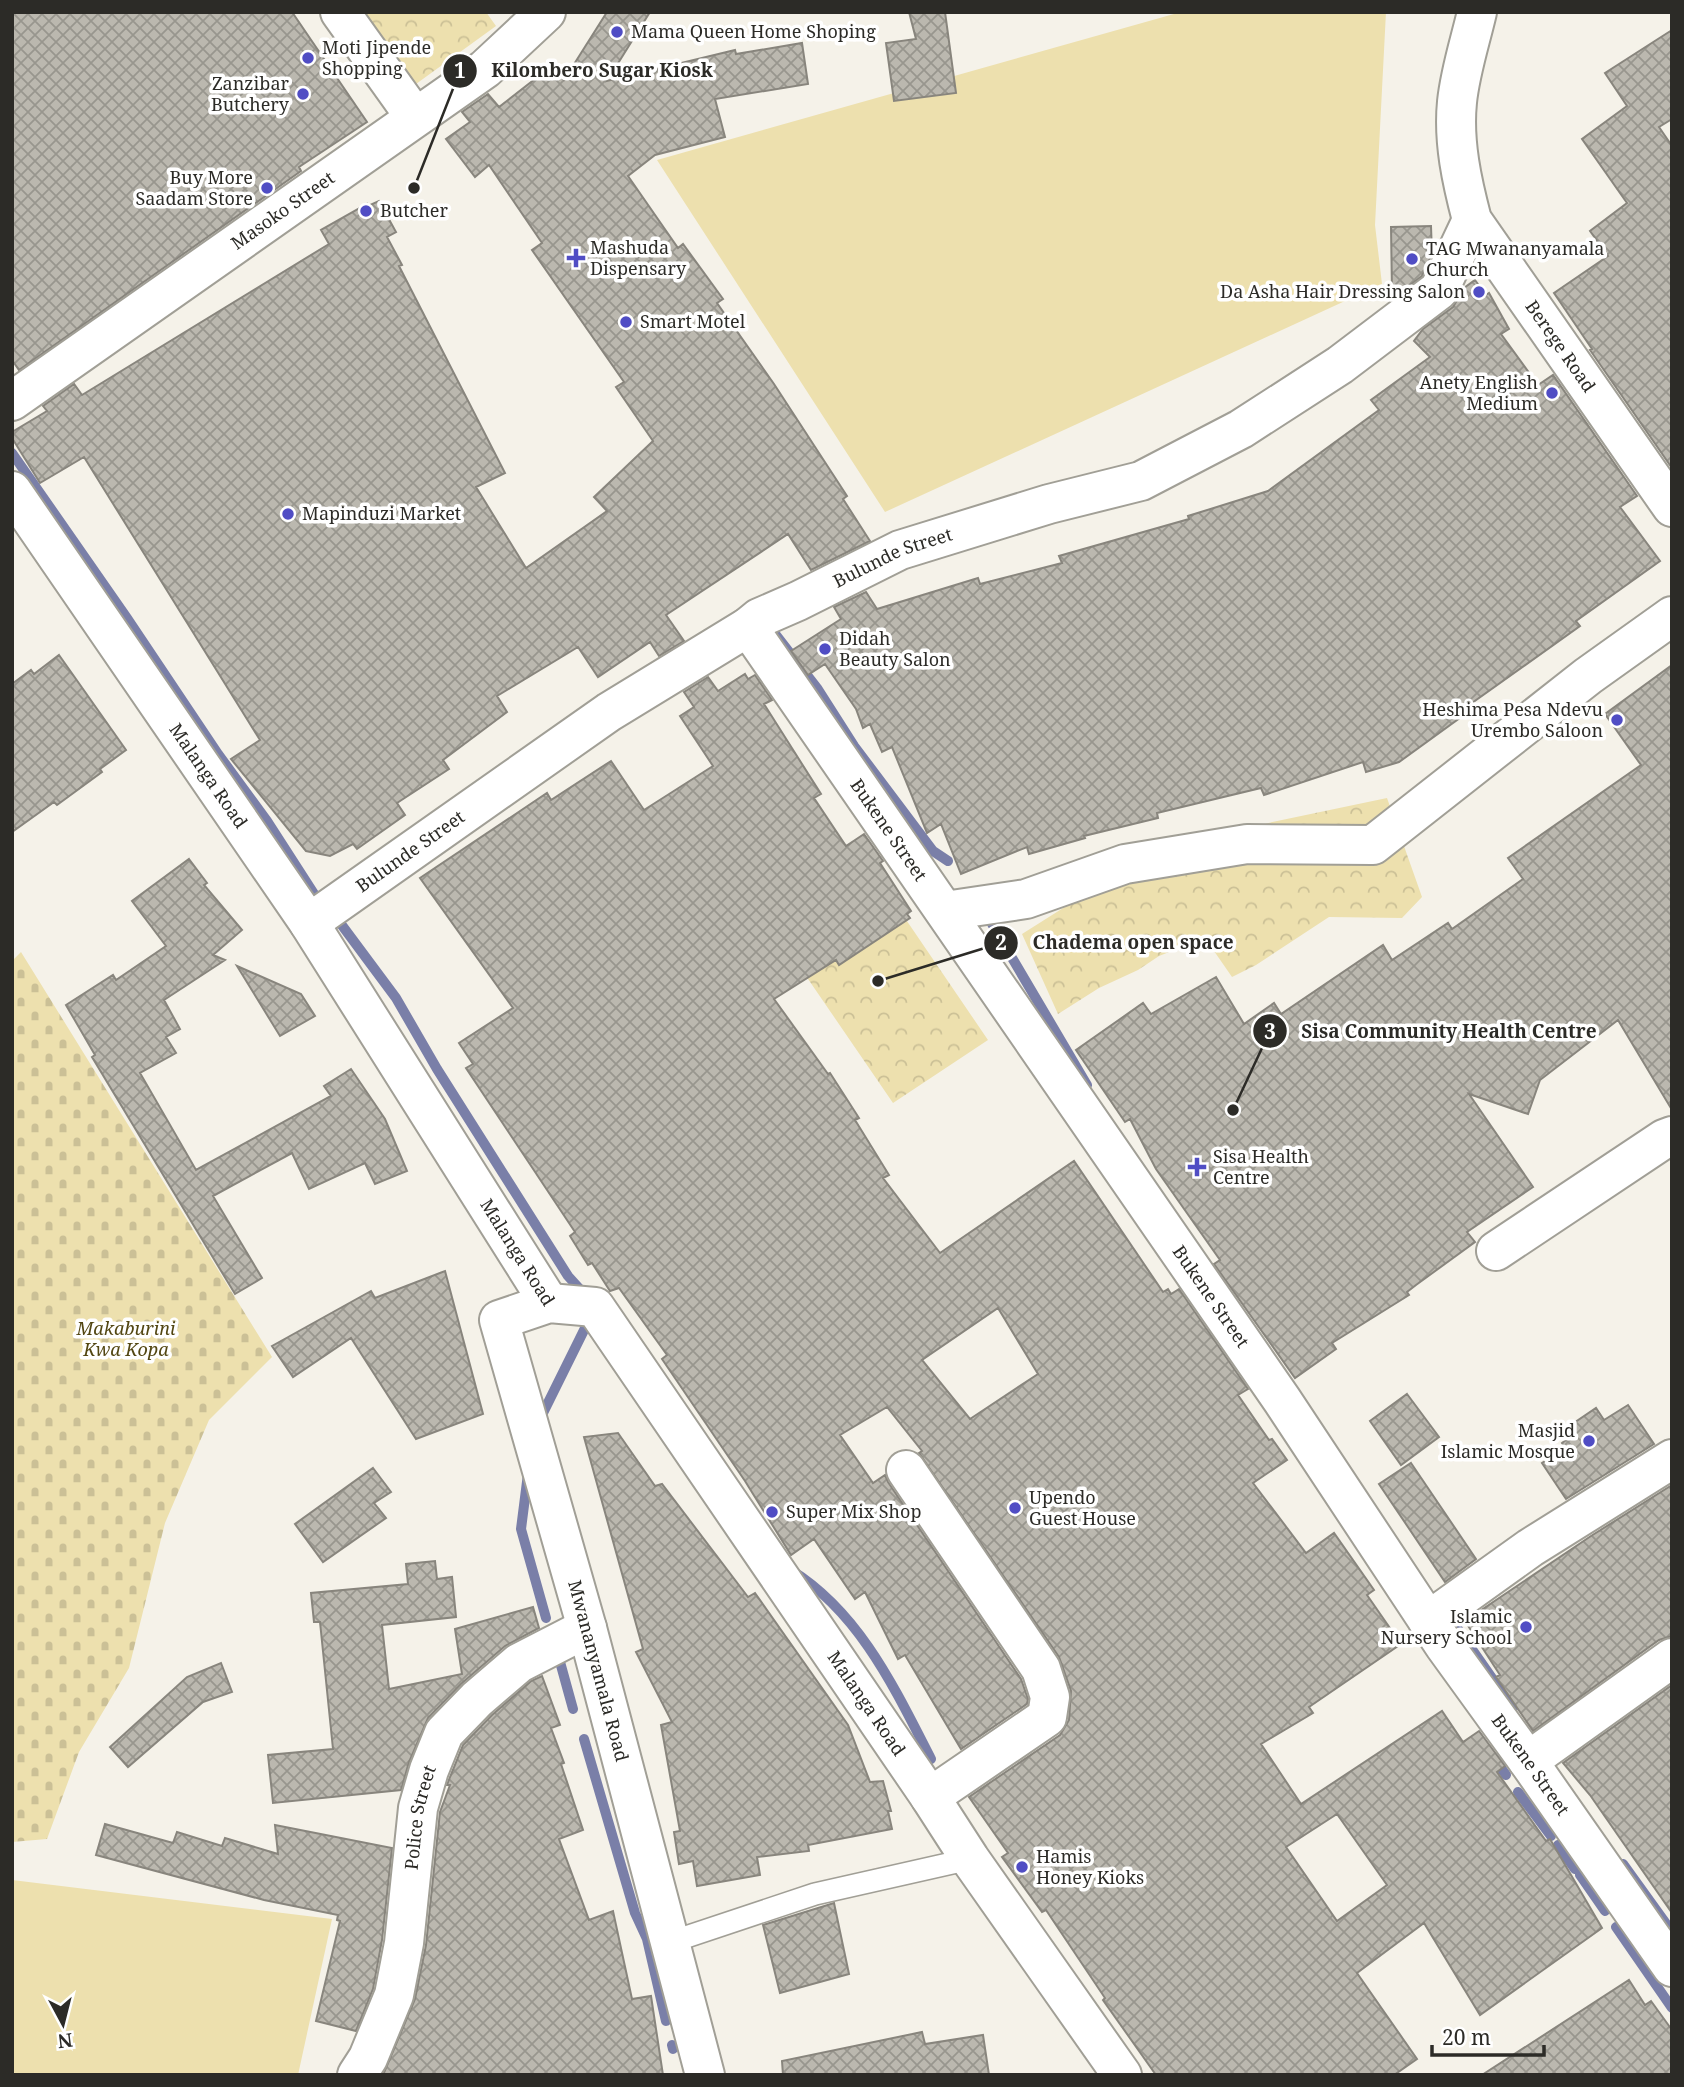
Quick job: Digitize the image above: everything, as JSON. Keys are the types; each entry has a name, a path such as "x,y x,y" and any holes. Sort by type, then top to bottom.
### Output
{"street":[{"path":"340,12 415,117"},
{"name":"Masoko Street","path":"12,401 485,69 546,12"},
{"name":"Berege Road","path":"1476,12 1457,102 1457,144 1472,220 1672,507"},
{"name":"Bulunde Street","path":"309,923 609,712 759,618 900,550 1049,504 1142,481 1241,429 1340,365 1439,290 1472,220"},
{"name":"Malanga Road","path":"12,491 309,923 549,1303 595,1307 970,1859 1122,2075"},
{"path":"945,911 1026,899 1125,864 1247,844 1373,845 1587,676 1672,616"},
{"name":"Bukene Street","path":"748,627 1282,1400 1427,1621 1672,1967"},
{"path":"1496,1251 1672,1136"},
{"name":"Mwananyamala Road","path":"549,1303 499,1320 587,1628 705,2075"},
{"path":"1427,1621 1530,1548 1672,1459"},
{"path":"906,1470 1041,1669 1050,1697 1046,1717 930,1797"},
{"name":"Police Street","path":"357,2075 368,2057 394,1995 404,1943 418,1808 444,1733 477,1699 519,1663 587,1628"},
{"path":"1528,1761 1672,1658"}],"lane":[{"path":"671,1942 815,1894 970,1859"}],"green space":[{"path":"364,12 486,12 496,26 416,84"},
{"path":"1181,12 1386,12 1375,225 1382,284 885,512 657,160"},
{"path":"1387,798 1422,897 1402,918 1329,917 1256,965 1232,977 1205,938 1159,956 1138,970 1099,988 1058,1014 1022,934 1163,845"},
{"path":"864,858 988,1040 893,1103 769,922"},
{"name":"Makaburini Kwa Kopa","path":"21,952 272,1357 209,1420 165,1523 129,1668 79,1752 47,1839 12,1842 12,961"},
{"path":"12,1880 332,1919 298,2075 12,2075"}],"building":[{"path":"12,12 292,12 367,122 299,167 301,171 19,370 12,360"},
{"path":"607,12 650,12 607,81 735,50 736,54 802,43 808,84 715,99 725,137 655,155 628,176 678,248 683,244 723,299 717,303 847,496 843,499 870,541 811,570 788,534 666,615 684,641 659,656 650,642 598,677 578,647 497,696 507,712 443,760 449,769 397,803 405,815 357,849 353,844 330,856 306,851 231,759 260,740 84,457 40,483 12,438 12,432 47,411 43,406 74,384 82,395 329,244 321,230 367,204 368,206 379,201 396,232 387,237 402,265 399,266 505,473 476,487 526,568 607,511 594,497 653,441 616,387 624,382 532,250 542,243 489,165 475,177 446,139 470,122 462,112 488,94 499,107 553,65 564,80"},
{"path":"909,12 945,12 956,93 894,101 886,43 916,39"},
{"path":"1672,30 1672,119 1659,127 1672,146 1672,468 1554,293 1608,256 1590,231 1627,203 1582,139 1627,106 1605,73"},
{"name":"TAG Mwananyamala Church","path":"1431,226 1432,254 1422,276 1401,292 1392,292 1391,227"},
{"path":"1475,280 1486,295 1489,293 1509,329 1501,334 1538,385 1553,375 1637,496 1620,507 1660,561 1576,621 1580,626 1472,703 1475,707 1399,762 1366,772 1363,762 1264,795 1261,788 1157,813 1158,818 1084,836 1085,838 1029,854 1027,847 961,874 941,824 927,833 892,747 882,752 870,724 863,728 856,709 825,664 808,675 791,651 841,619 834,607 866,592 877,609 978,578 980,584 1062,563 1059,556 1189,519 1188,516 1268,491 1379,410 1371,400 1430,357 1414,341 1423,329 1453,307 1464,288"},
{"path":"59,655 126,750 100,769 102,772 57,805 54,802 12,832 12,684 31,670 34,674"},
{"path":"1672,665 1672,1110 1618,1020 1540,1080 1528,1114 1469,1094 1533,1187 1467,1232 1475,1242 1407,1292 1409,1295 1332,1343 1336,1349 1295,1378 1214,1264 1220,1260 1156,1169 1130,1119 1125,1122 1076,1050 1143,1003 1151,1014 1216,977 1244,1024 1274,1003 1281,1014 1383,945 1392,960 1448,923 1452,929 1523,879 1508,858 1641,765 1605,714"},
{"path":"745,674 748,679 755,675 772,700 764,704 821,794 814,798 846,846 864,834 883,861 880,863 911,911 907,914 910,918 839,965 836,960 774,999 828,1074 830,1073 859,1118 855,1120 889,1175 883,1178 940,1253 1074,1161 1163,1292 1168,1289 1171,1294 1179,1289 1248,1389 1238,1395 1269,1440 1272,1439 1287,1460 1253,1483 1306,1553 1334,1533 1374,1590 1367,1595 1401,1644 1309,1707 1313,1713 1261,1744 1301,1804 1442,1711 1463,1742 1479,1731 1505,1766 1497,1772 1546,1841 1550,1839 1602,1928 1480,2015 1424,1923 1357,1973 1417,2059 1394,2075 1156,2075 1103,2000 1105,1998 1046,1910 1042,1912 1002,1857 1008,1853 969,1797 1060,1735 1069,1720 1071,1691 1059,1657 919,1453 922,1451 887,1407 840,1435 873,1483 885,1475 1021,1679 1028,1699 1027,1704 961,1749 905,1655 898,1659 865,1592 855,1599 814,1539 791,1555 745,1481 662,1359 667,1355 619,1288 610,1291 592,1263 588,1265 570,1236 575,1232 466,1068 473,1064 459,1043 513,1008 420,878 547,793 551,800 611,761 644,810 713,766 680,716 694,707 684,692 708,677 718,691","holes":["998,1308 1038,1374 970,1419 922,1360","1337,1814 1387,1885 1337,1921 1286,1847"]},
{"path":"189,859 207,883 204,885 242,930 213,955 225,960 164,1000 180,1029 166,1037 176,1053 140,1073 196,1170 331,1096 324,1086 351,1069 385,1119 407,1171 375,1184 365,1163 309,1189 292,1153 213,1196 262,1278 235,1294 92,1057 95,1055 66,1005 113,975 116,980 166,946 132,901"},
{"path":"237,966 301,994 315,1016 280,1036"},
{"path":"445,1271 483,1414 416,1439 351,1338 293,1377 272,1346 371,1291 375,1298"},
{"path":"1407,1394 1439,1437 1401,1465 1370,1421"},
{"path":"1628,1405 1654,1444 1566,1499 1542,1463 1565,1448 1562,1443 1570,1437 1565,1429 1596,1408 1604,1420"},
{"path":"618,1433 655,1486 662,1484 748,1597 755,1593 848,1725 870,1782 883,1781 891,1811 888,1811 892,1829 808,1845 809,1851 757,1857 760,1875 697,1886 693,1861 679,1864 674,1832 680,1831 661,1725 672,1722 636,1652 643,1649 584,1437"},
{"path":"1411,1463 1476,1559 1445,1582 1379,1484"},
{"path":"373,1468 391,1492 374,1503 386,1518 323,1562 295,1524"},
{"path":"1672,1485 1672,1636 1659,1640 1533,1731 1496,1677 1500,1675 1465,1621"},
{"path":"435,1561 437,1579 452,1577 456,1617 382,1625 389,1689 462,1674 455,1629 533,1607 539,1628 505,1646 461,1684 428,1718 409,1762 401,1790 273,1803 268,1755 333,1749 320,1622 314,1622 311,1593 408,1584 406,1564"},
{"path":"221,1663 232,1692 203,1702 128,1767 110,1747 187,1677"},
{"path":"542,1676 560,1725 551,1728 583,1830 559,1839 589,1920 613,1911 632,1999 651,1996 663,2075 383,2075 415,1999 426,1945 440,1812 450,1785 447,1785 450,1777 463,1745 492,1715 531,1681"},
{"path":"1672,1685 1672,1913 1590,1795 1563,1763"},
{"path":"105,1824 173,1843 177,1832 222,1846 225,1838 278,1854 275,1825 392,1848 382,1940 373,1989 356,2031 316,2021 340,1921 337,1920 338,1915 264,1900 96,1855"},
{"path":"834,1903 849,1974 780,1993 763,1925"},
{"path":"1629,1980 1645,2005 1651,2001 1672,2030 1672,2075 1482,2075"},
{"path":"922,2032 925,2044 983,2035 989,2075 783,2075 782,2061"}],"waterway":[{"path":"12,453 218,754 267,821 316,897"},
{"path":"776,635 817,688 854,746 933,851 948,861"},
{"path":"985,912 1087,1085"},
{"path":"338,920 396,998 437,1069 568,1276 587,1297"},
{"path":"539,1421 591,1316"},
{"path":"528,1474 521,1529 546,1618"},
{"path":"791,1570 837,1608 856,1630 889,1680 931,1759"},
{"path":"1448,1615 1513,1708"},
{"path":"557,1651 573,1709"},
{"path":"584,1739 635,1913 647,1939 666,2021"},
{"path":"1494,1758 1506,1775"},
{"path":"1518,1792 1551,1836"},
{"path":"1558,1845 1575,1869"},
{"path":"1623,1864 1672,1932"},
{"path":"1580,1875 1605,1911"},
{"path":"1616,1927 1672,2008"},
{"path":"672,2045 673,2049"}],"place":[{"name":"Mama Queen Home Shoping","path":"617,32"},
{"name":"Moti Jipende Shopping","path":"308,58"},
{"name":"Zanzibar Butchery","path":"303,94"},
{"name":"Buy More Saadam Store","path":"267,188"},
{"name":"Kilombero Sugar Kiosk","path":"414,188"},
{"name":"Butcher","path":"366,211"},
{"name":"Mashuda Dispensary","path":"576,258"},
{"name":"TAG Mwananyamala Church","path":"1412,259"},
{"name":"Da Asha Hair Dressing Salon","path":"1479,292"},
{"name":"Smart Motel","path":"626,322"},
{"name":"Anety English Medium","path":"1552,393"},
{"name":"Mapinduzi Market","path":"288,514"},
{"name":"Didah Beauty Salon","path":"825,649"},
{"name":"Heshima Pesa Ndevu Urembo Saloon","path":"1617,720"},
{"name":"Chadema open space","path":"878,981"},
{"name":"Sisa Community Health Centre","path":"1233,1110"},
{"name":"Sisa Health Centre","path":"1197,1167"},
{"name":"Masjid Islamic Mosque","path":"1589,1441"},
{"name":"Upendo Guest House","path":"1015,1508"},
{"name":"Super Mix Shop","path":"772,1512"},
{"name":"Islamic Nursery School","path":"1526,1627"},
{"name":"Hamis Honey Kioks","path":"1022,1867"}]}
